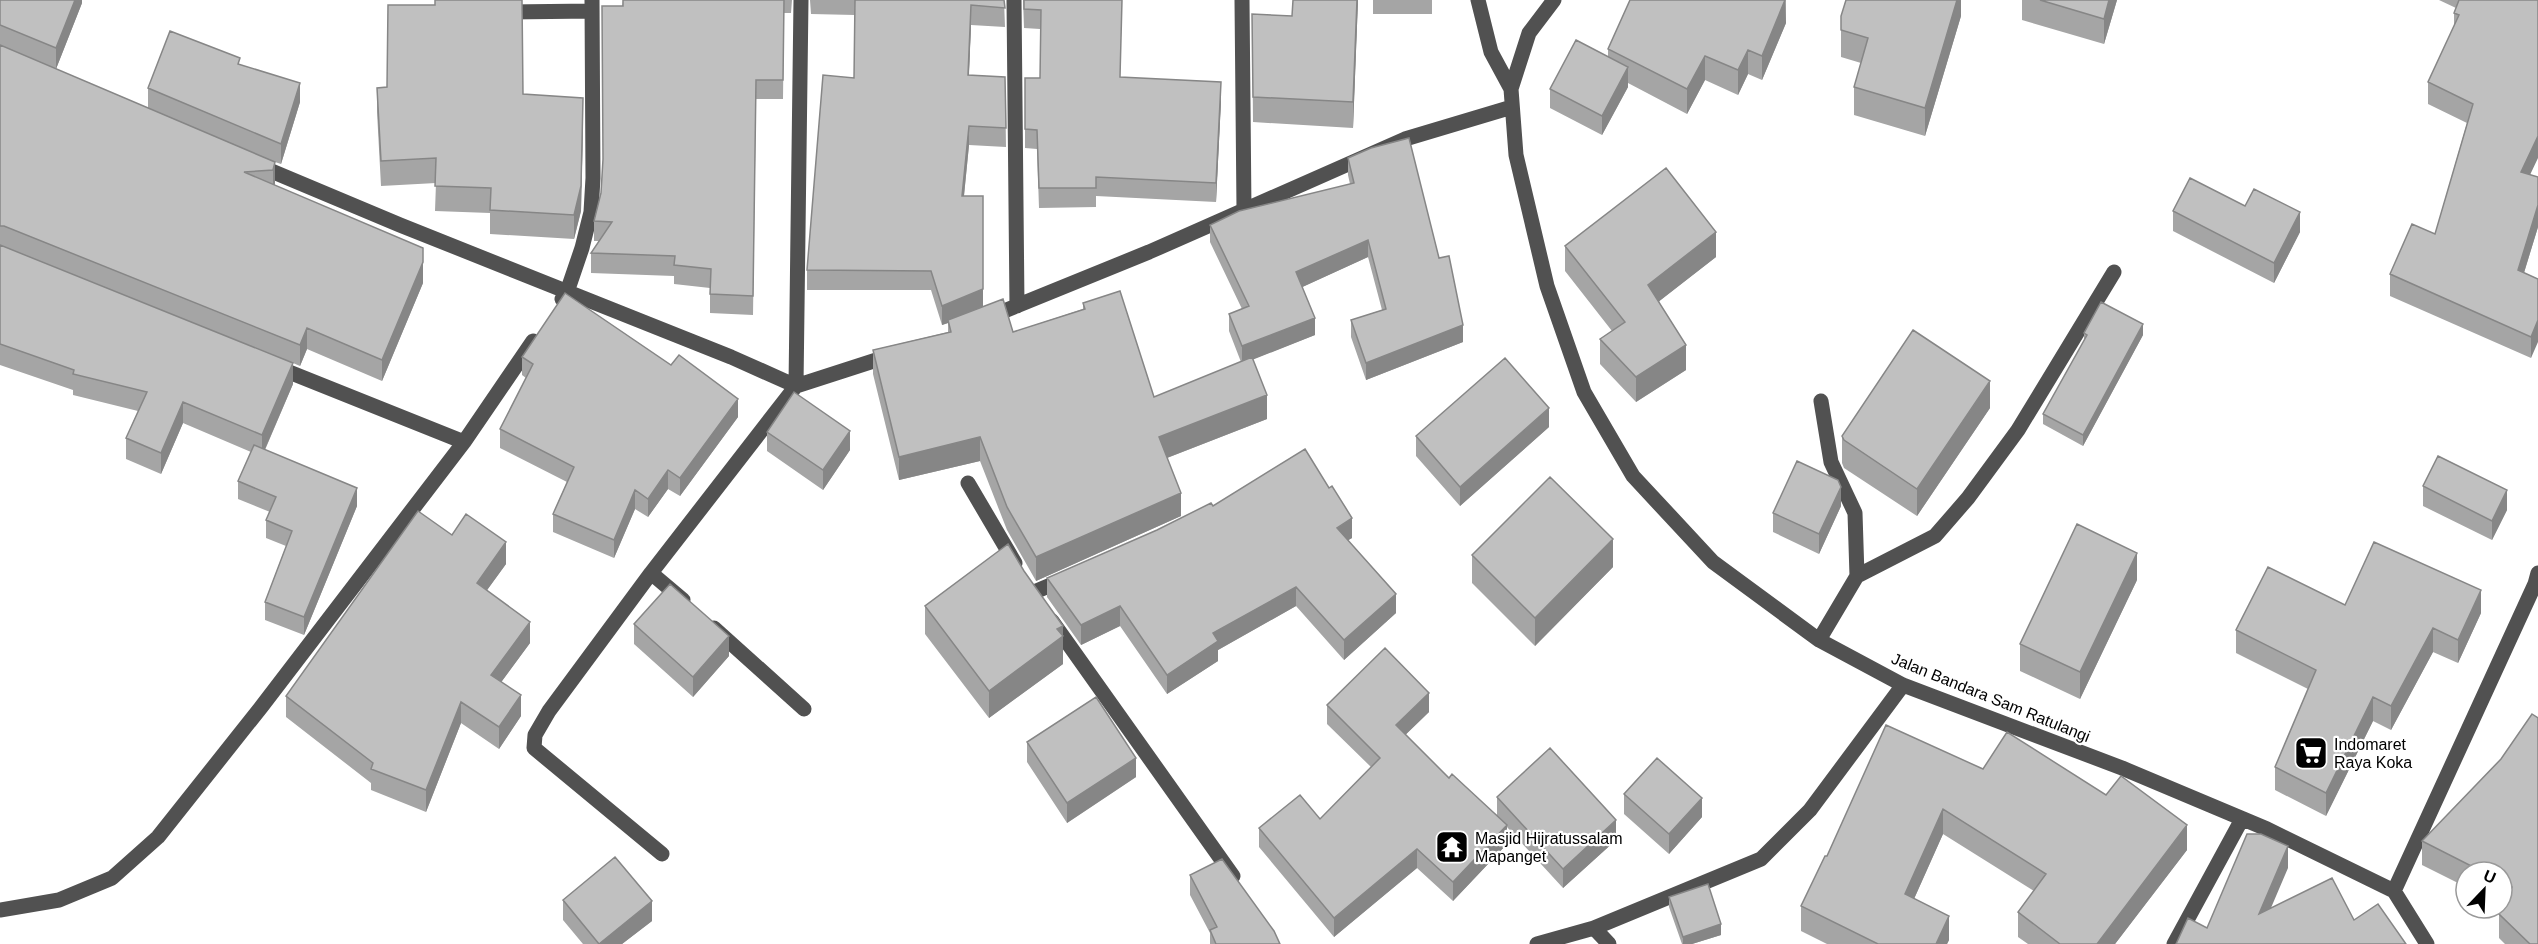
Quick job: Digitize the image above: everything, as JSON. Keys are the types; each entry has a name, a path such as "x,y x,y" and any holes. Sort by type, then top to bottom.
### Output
{"street":[{"path":"796,386 801,0"},
{"path":"1014,0 1017,306"},
{"path":"1242,0 1244,210"},
{"path":"1478,0 1491,52 1511,89"},
{"name":"Jalan Bandara Sam Ratulangi","path":"1554,0 1530,33 1511,89 1516,155 1547,285 1584,392 1633,476 1713,562 1819,640 1902,685 2122,768 2242,819 2394,891"},
{"path":"484,12 592,6 594,178 592,201 582,248 567,292 554,311"},
{"path":"975,323 1149,252 1405,139 1512,107"},
{"path":"238,156 731,357 796,386"},
{"path":"1857,576 1935,536 2018,430 2114,272"},
{"path":"0,910 59,900 112,878 158,837 262,706 464,442 541,330"},
{"path":"662,854 534,748 535,735 549,711 651,573 796,386 878,361 910,348"},
{"path":"265,363 464,442"},
{"path":"1819,640 1857,576 1856,513 1832,462 1821,401"},
{"path":"968,483 1033,593 1240,885"},
{"path":"651,573 804,709"},
{"path":"2427,944 2394,891 2535,584 2538,573"},
{"path":"1033,593 1076,574"},
{"path":"1537,944 1594,928 1761,859 1810,810 1902,685"},
{"path":"2174,944 2242,819"},
{"path":"1594,928 1609,944"}],"building":[{"path":"0,0 75,0 56,48 0,25"},
{"path":"435,0 522,0 523,94 583,98 581,186 574,215 490,210 491,188 435,186 436,158 381,161 377,88 387,87 388,5 435,5"},
{"path":"623,0 784,0 783,80 756,80 753,296 710,294 711,269 674,265 675,256 591,253 612,222 594,221 601,193 603,159 602,6 623,6"},
{"path":"855,0 1004,0 1005,8 971,5 968,75 1005,77 1006,128 969,126 962,196 983,196 983,289 942,306 931,271 807,270 823,75 854,78"},
{"path":"1024,0 1122,0 1120,77 1221,82 1216,183 1096,177 1096,188 1039,188 1037,130 1025,129 1025,78 1040,78 1041,10 1024,9"},
{"path":"1293,0 1357,0 1353,102 1253,97 1252,14 1292,16"},
{"path":"1630,0 1785,0 1762,56 1748,50 1738,70 1705,56 1687,89 1608,49"},
{"path":"1846,0 1957,0 1925,108 1854,87 1868,38 1841,30 1841,16"},
{"path":"2040,0 2109,0 2104,19"},
{"path":"2459,0 2538,0 2538,136 2521,172 2538,177 2538,205 2518,270 2538,279 2538,320 2531,337 2390,274 2412,224 2435,234 2473,104 2428,82 2459,15 2454,13"},
{"path":"170,31 240,58 238,64 300,83 281,144 148,88"},
{"path":"1576,40 1628,67 1602,116 1550,89"},
{"path":"0,45 275,162 273,170 244,172 423,248 423,262 382,360 307,328 300,345 0,226"},
{"path":"1409,138 1439,258 1449,256 1463,325 1366,363 1351,320 1386,309 1368,240 1296,272 1315,318 1242,346 1229,314 1249,306 1210,225 1239,211 1354,183 1348,158 1371,148"},
{"path":"1666,168 1716,232 1648,285 1686,345 1636,377 1600,339 1625,322 1565,246"},
{"path":"2190,178 2245,206 2254,189 2300,212 2274,263 2173,211"},
{"path":"0,245 293,363 262,435 183,402 161,453 126,438 147,392 73,374 74,370 0,344"},
{"path":"1120,291 1154,397 1252,357 1267,395 1159,437 1181,493 1036,557 1007,507 980,437 899,457 873,350 951,332 948,320 1003,299 1013,332 1085,309 1083,303"},
{"path":"565,293 671,365 679,355 738,399 680,478 668,470 648,499 635,490 614,540 553,514 574,467 500,429 533,364 522,357"},
{"path":"2101,302 2143,324 2083,435 2043,414 2087,335 2084,333"},
{"path":"1913,330 1990,381 1917,489 1844,440 1842,436"},
{"path":"1505,358 1549,408 1460,487 1416,436"},
{"path":"794,392 850,431 823,470 767,432"},
{"path":"254,445 357,488 304,617 265,602 292,531 266,520 276,497 238,481"},
{"path":"1305,449 1329,488 1332,486 1352,518 1337,528 1396,594 1344,640 1296,587 1213,633 1218,641 1167,675 1120,606 1081,625 1047,578 1157,530 1211,503 1213,506"},
{"path":"2438,456 2507,490 2492,521 2423,486"},
{"path":"1797,461 1838,480 1841,487 1819,534 1773,513"},
{"path":"1550,477 1613,539 1535,618 1472,555"},
{"path":"418,511 452,535 466,514 506,542 477,583 530,622 491,675 521,695 499,727 461,702 426,790 371,769 373,763 286,696"},
{"path":"2077,524 2137,553 2080,672 2020,644"},
{"path":"2374,542 2481,590 2458,640 2433,628 2391,706 2373,697 2326,793 2275,767 2316,670 2236,630 2268,567 2345,605"},
{"path":"1008,544 1063,626 1057,629 1063,636 989,691 925,606"},
{"path":"670,584 729,636 693,677 634,624"},
{"path":"1385,648 1429,693 1396,725 1449,778 1452,774 1507,825 1453,882 1417,849 1334,918 1259,828 1300,795 1320,819 1380,758 1327,705"},
{"path":"1096,697 1136,758 1067,803 1027,742"},
{"path":"2532,714 2538,718 2538,944 2530,944 2505,920 2514,920 2514,860 2459,860 2422,841 2501,759"},
{"path":"1886,725 1983,769 2007,732 2106,795 2121,776 2187,825 2097,944 2060,944 2018,912 2046,874 1943,809 1905,894 1949,916 1936,944 1878,944 1801,906 1827,856"},
{"path":"1550,748 1616,820 1563,869 1497,797"},
{"path":"1657,758 1702,798 1669,834 1624,794"},
{"path":"2247,834 2261,834 2288,846 2259,914 2332,878 2354,920 2378,904 2406,944 2176,944 2188,918 2207,928"},
{"path":"615,857 652,901 599,944 563,900"},
{"path":"1222,859 1274,931 1280,944 1216,944 1210,930 1217,927 1190,875"},
{"path":"1708,884 1721,924 1683,937 1669,897"}],"place":[{"name":"Indomaret Raya Koka","path":"2311,753"},
{"name":"Masjid Hijratussalam Mapanget","path":"1452,847"}]}
